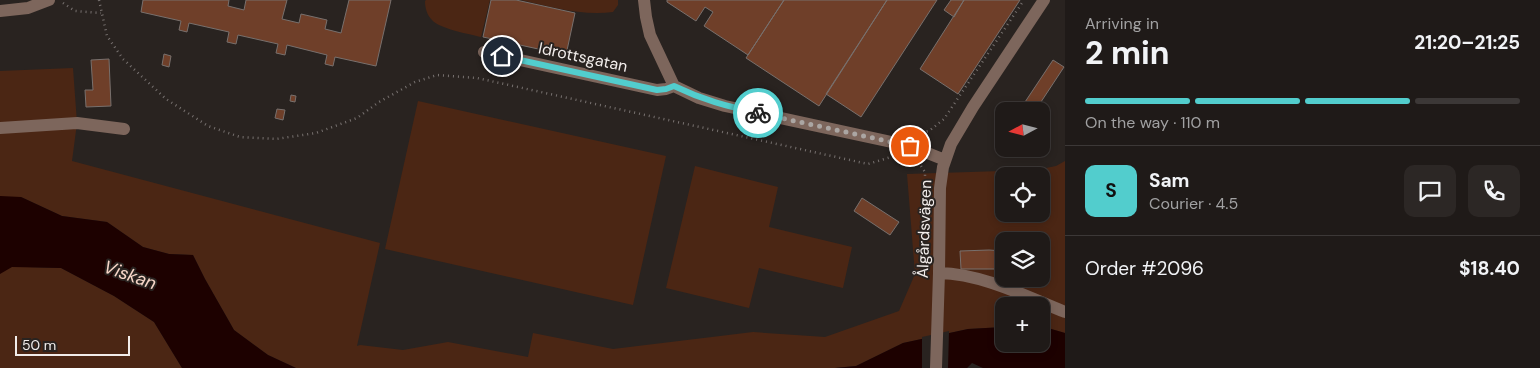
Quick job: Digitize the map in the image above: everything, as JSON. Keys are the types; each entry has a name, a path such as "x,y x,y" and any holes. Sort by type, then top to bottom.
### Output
{"street":[{"path":"0,11 28,8 49,0"},
{"path":"644,0 650,35 674,86 699,98 726,106 910,146 946,160"},
{"name":"Ålgårdsvägen","path":"936,368 940,188 946,160 951,144 973,107 1044,0"},
{"name":"Idrottsgatan","path":"484,52 657,90 674,86"},
{"path":"0,128 77,123 124,129"},
{"path":"939,273 985,280 1065,312"}],"path":[{"path":"60,0 75,11 101,12"},
{"path":"99,0 107,36 123,59 166,99 208,126 240,137 276,139 316,133 357,118 379,102 415,82 437,75 477,78 868,164 894,156 896,143"},
{"path":"912,135 929,131 944,119 1024,0"},
{"path":"920,164 925,172 925,194"}],"shaded area":[{"path":"426,0 490,0 481,37 455,31 436,23 428,14 425,6"},
{"path":"521,0 618,0 618,5 613,12 590,13"},
{"path":"73,68 77,123 72,161 380,243 357,346 403,350 448,342 528,357 533,333 613,349 753,332 825,337 899,311 915,274 907,174 995,171 995,222 1050,222 1050,167 1065,161 1065,333 1050,329 1050,297 995,297 995,328 968,329 903,343 856,366 835,368 296,368 268,355 234,330 193,255 169,254 143,247 107,222 62,216 21,197 28,267 61,268 114,296 154,322 182,368 0,368 0,71"},
{"path":"418,101 666,156 633,305 385,249"},
{"path":"695,166 778,187 769,227 852,247 843,288 759,268 749,308 666,288"}],"water":[{"name":"Viskan","path":"0,196 21,197 62,216 107,222 143,247 169,254 193,255 234,330 268,355 296,368 182,368 154,322 114,296 61,268 12,267 0,274"},
{"path":"995,328 995,352 1050,352 1050,329 1065,333 1065,368 983,368 972,363 967,368 835,368 856,366 903,343 968,329"}],"pier":[{"path":"949,331 948,368 922,368 922,337"}],"building":[{"path":"143,0 229,0 228,6 244,10 246,0 287,0 282,19 299,23 301,14 327,20 325,29 341,33 349,0 391,0 376,66 335,57 333,66 325,64 327,55 287,45 285,55 276,53 278,44 238,35 236,44 227,42 229,32 189,23 187,32 179,30 181,21 141,12"},
{"path":"491,0 516,0 575,13 566,55 483,37"},
{"path":"667,0 784,0 748,55 704,26 713,12 705,7 696,21 667,2"},
{"path":"784,0 887,0 819,106 746,58"},
{"path":"887,0 937,0 861,117 826,94"},
{"path":"951,0 964,0 954,17 944,10"},
{"path":"964,0 1020,0 958,94 920,69"},
{"path":"164,54 171,56 169,67 162,65"},
{"path":"109,59 111,106 86,107 85,90 93,90 91,60"},
{"path":"1053,60 1064,67 1041,102 1025,102"},
{"path":"291,95 296,96 295,102 290,101"},
{"path":"277,109 285,110 283,120 275,118"},
{"path":"862,198 899,222 890,235 854,211"},
{"path":"995,250 995,269 961,269 960,251"}],"way so far":[{"path":"758,113 910,146"}],"route":[{"path":"502,56 657,90 674,86 699,98 758,113"}]}
